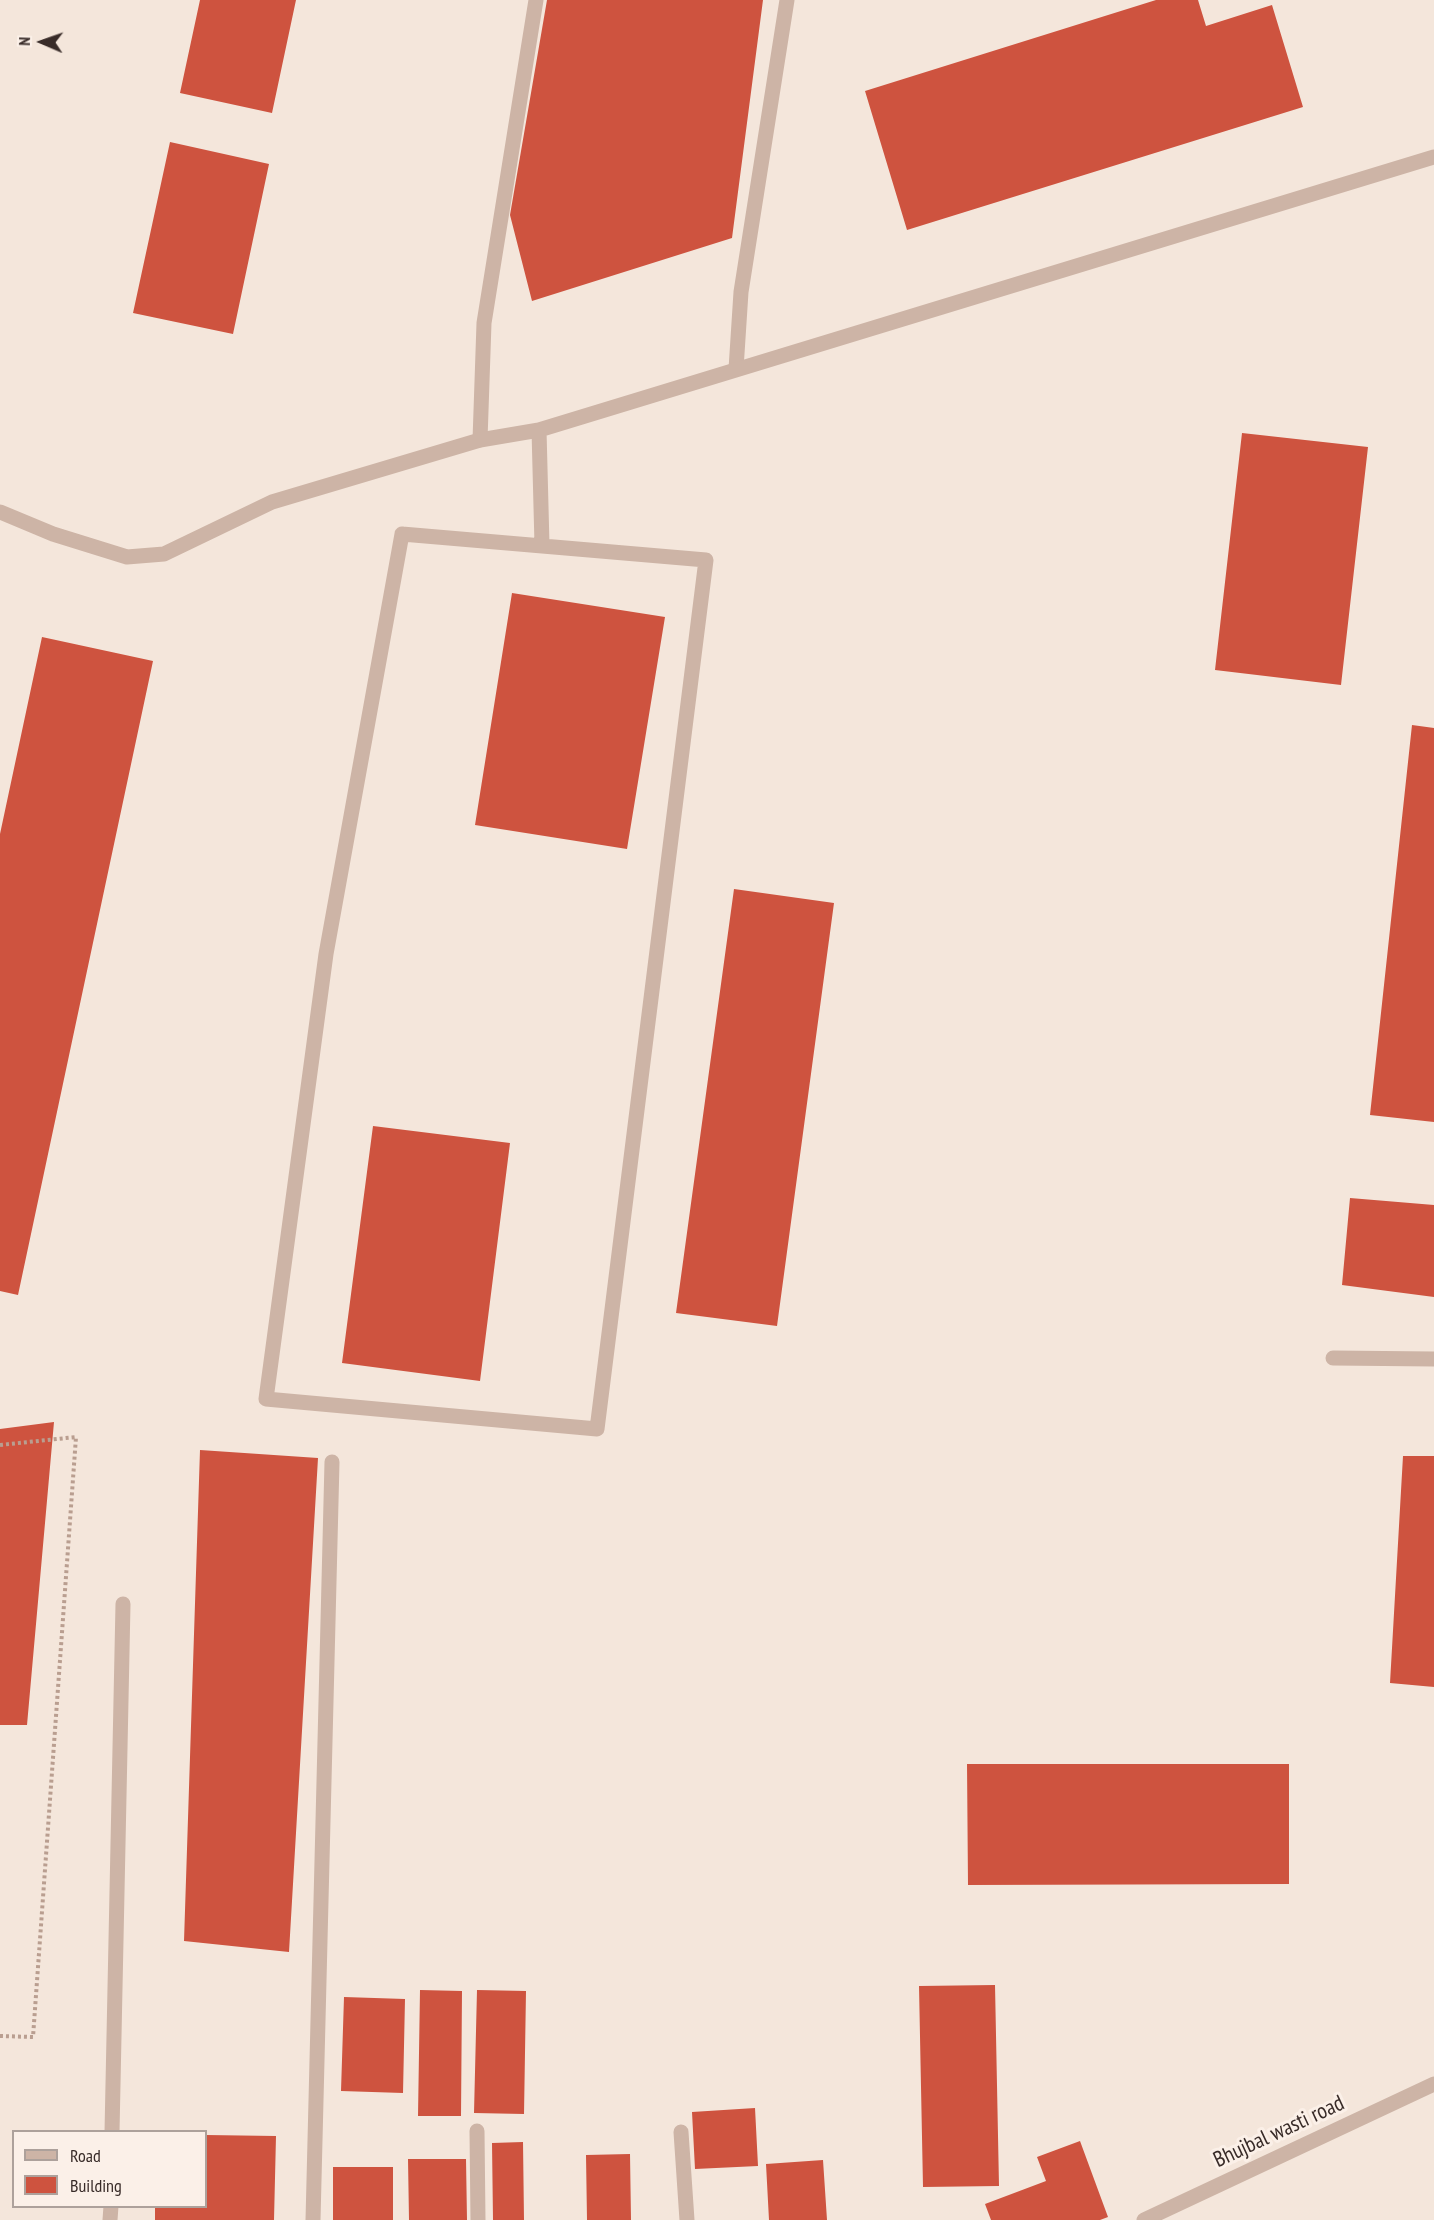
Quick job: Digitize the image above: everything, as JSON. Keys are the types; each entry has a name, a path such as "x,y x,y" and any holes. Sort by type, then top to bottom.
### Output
{"street":[{"path":"480,440 484,323 537,0"},
{"path":"736,369 741,292 787,0"},
{"path":"0,512 53,534 127,557 164,554 272,502 480,440 539,430 1434,157"},
{"path":"539,430 542,546"},
{"path":"402,534 542,546 706,560 597,1429 266,1399 326,954 402,534"},
{"path":"1333,1358 1434,1359"},
{"path":"313,2220 332,1462"},
{"path":"112,2130 123,1604"},
{"name":"Bhujbal wasti road","path":"1144,2220 1434,2084"},
{"path":"477,2131 478,2220"},
{"path":"681,2132 687,2220"}],"path":[{"path":"0,1445 76,1437 33,2037 0,2036"}],"building":[{"path":"200,0 296,0 272,113 180,93"},
{"path":"547,0 763,0 732,238 532,301 510,215"},
{"path":"1156,0 1198,0 1206,26 1272,5 1303,107 907,230 865,91"},
{"path":"170,142 269,164 233,334 133,313"},
{"path":"1242,433 1368,447 1341,685 1215,670"},
{"path":"512,593 665,617 627,849 475,825"},
{"path":"42,637 153,661 18,1295 0,1291 0,834"},
{"path":"1412,725 1434,728 1434,1122 1370,1115"},
{"path":"734,889 834,903 777,1326 676,1313"},
{"path":"373,1126 510,1143 480,1381 342,1363"},
{"path":"1350,1198 1434,1205 1434,1297 1342,1285"},
{"path":"54,1422 27,1725 0,1725 0,1429"},
{"path":"200,1450 318,1458 289,1952 184,1941"},
{"path":"1403,1456 1434,1456 1434,1687 1390,1683"},
{"path":"967,1764 1289,1764 1289,1884 968,1885"},
{"path":"995,1985 999,2186 923,2187 919,1986"},
{"path":"420,1990 462,1991 461,2116 418,2116"},
{"path":"477,1990 526,1991 524,2114 474,2113"},
{"path":"344,1997 405,1999 403,2093 341,2091"},
{"path":"755,2108 758,2166 695,2169 692,2112"},
{"path":"207,2135 276,2136 274,2220 155,2220 155,2208 207,2208"},
{"path":"1080,2141 1108,2217 1100,2220 991,2220 985,2204 1046,2181 1037,2157"},
{"path":"523,2142 524,2220 493,2220 492,2143"},
{"path":"630,2154 631,2220 587,2220 586,2155"},
{"path":"408,2159 466,2159 467,2220 409,2220"},
{"path":"823,2160 827,2220 769,2220 766,2164"},
{"path":"333,2167 393,2167 393,2220 333,2220"}]}
